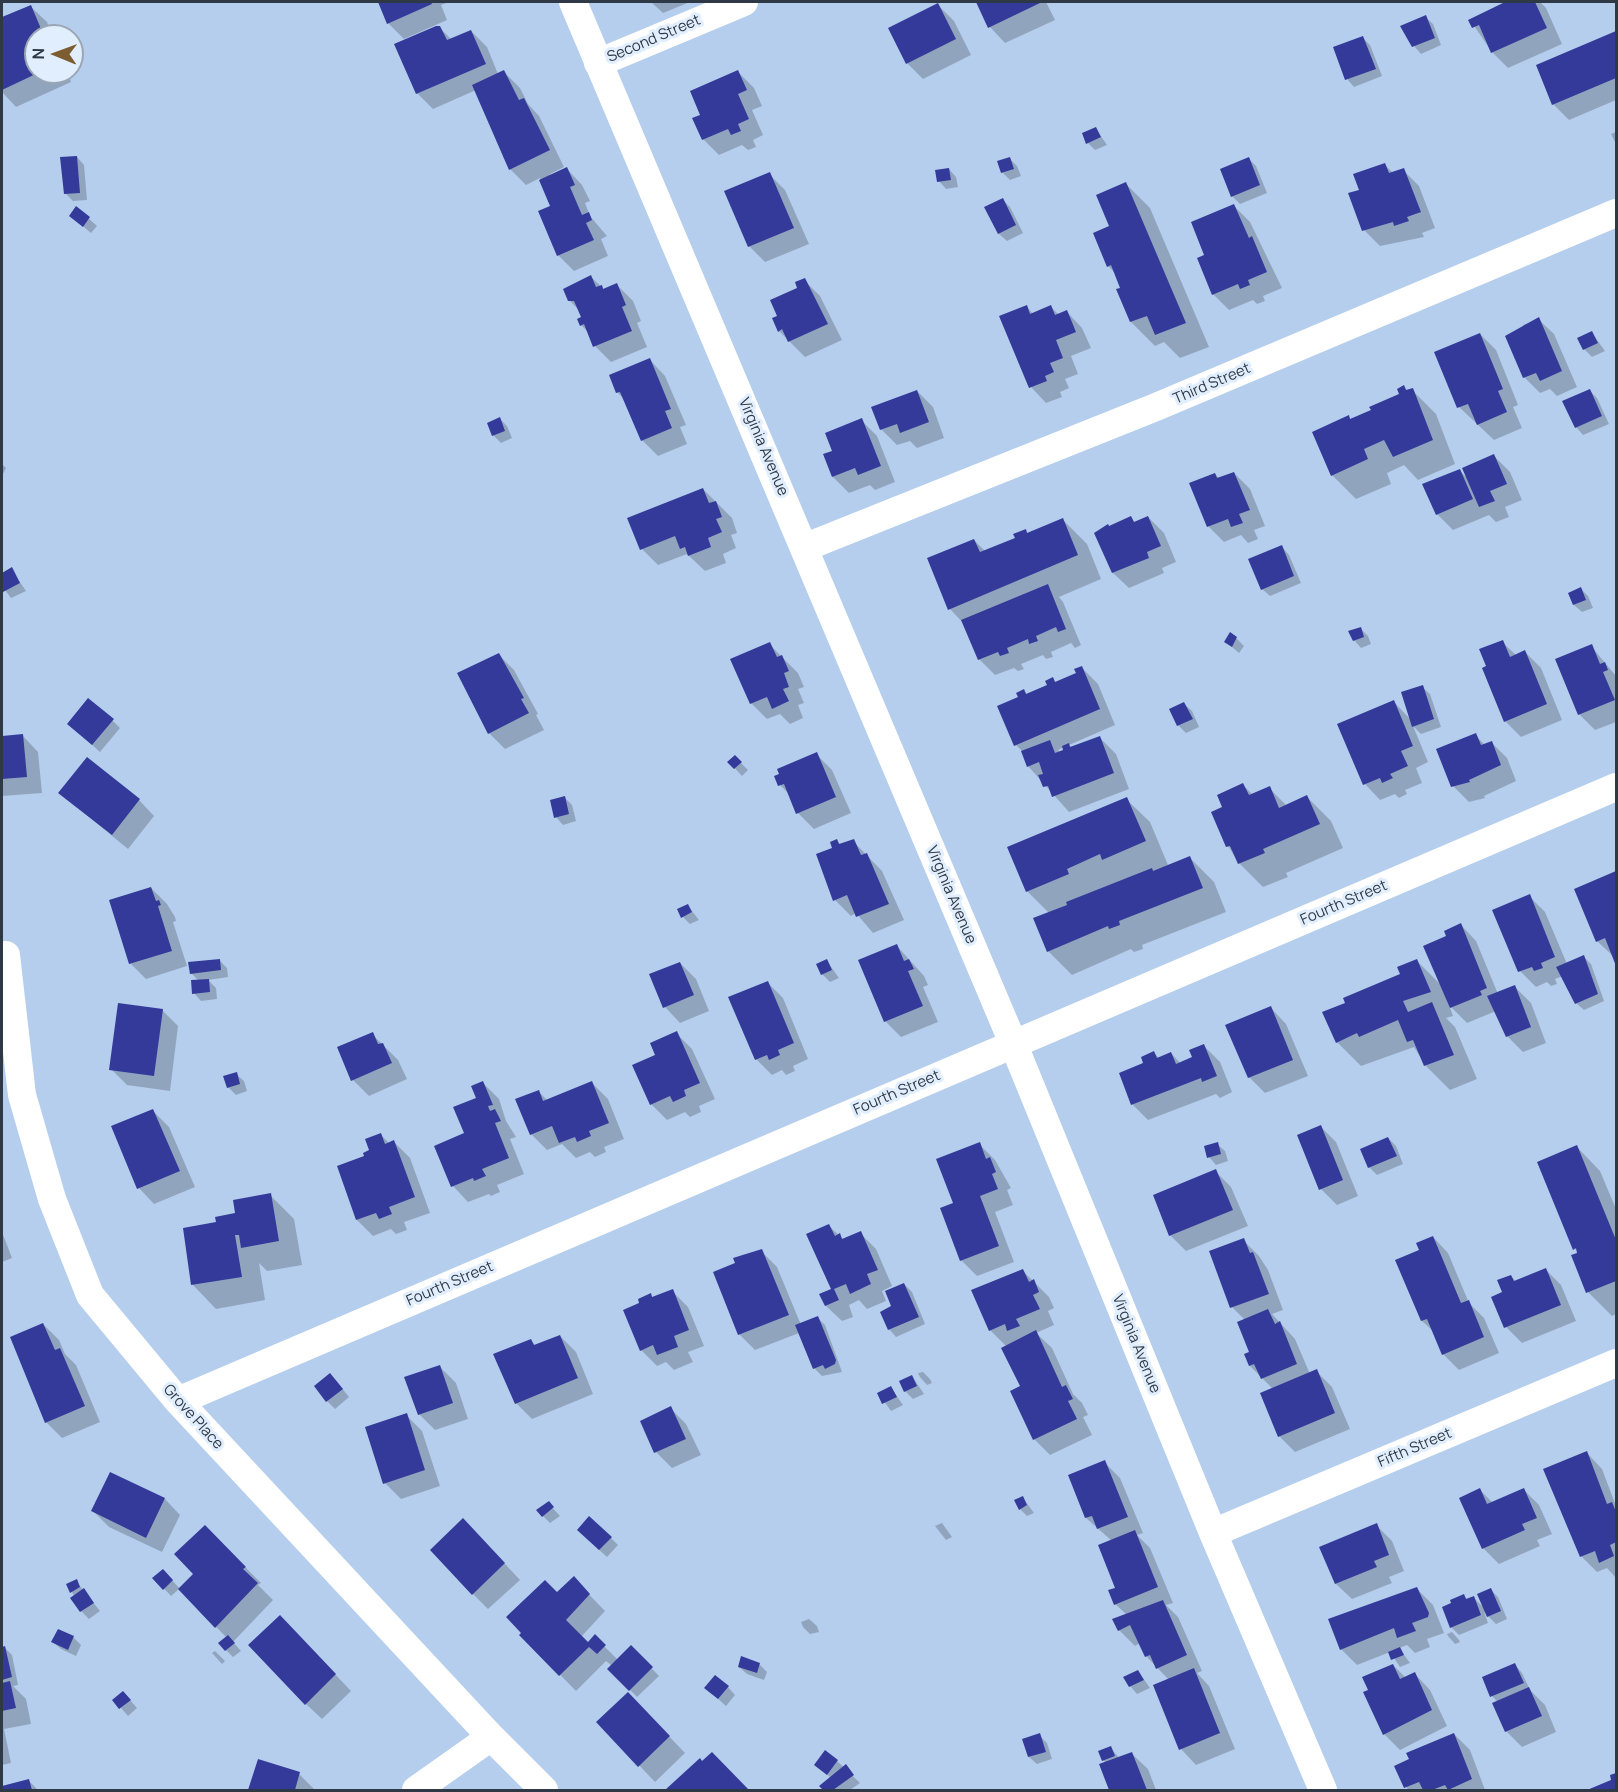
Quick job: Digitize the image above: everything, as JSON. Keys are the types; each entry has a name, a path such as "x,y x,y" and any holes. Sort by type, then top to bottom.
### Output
{"street":[{"name":"Virginia Avenue","path":"573,2 806,547 1014,1043 1213,1533 1323,1791"},
{"name":"Second Street","path":"598,63 744,2"},
{"name":"Third Street","path":"806,547 1156,407 1617,213"},
{"name":"Fourth Street","path":"178,1401 1617,787"},
{"name":"Grove Place","path":"4,957 22,1095 52,1199 90,1295 178,1401 490,1737 544,1791"},
{"name":"Fifth Street","path":"1213,1533 1617,1363"},
{"path":"416,1791 490,1737"}],"building":[{"path":"378,2 431,2 432,4 387,24"},
{"path":"976,2 1039,2 1040,3 988,28"},
{"path":"1505,2 1535,2 1547,28 1491,53 1479,25 1472,28 1468,20"},
{"path":"938,3 956,39 906,64 888,28"},
{"path":"31,5 39,24 24,24 24,80 2,90 2,17"},
{"path":"1426,15 1435,38 1412,47 1400,26"},
{"path":"440,26 447,40 471,30 486,64 416,94 394,44"},
{"path":"1616,31 1616,78 1552,105 1536,65"},
{"path":"1363,36 1376,69 1345,80 1333,47"},
{"path":"504,70 519,100 524,98 550,150 509,170 472,85"},
{"path":"738,70 747,90 738,94 749,119 738,124 741,131 731,135 728,129 702,140 692,118 700,115 690,91"},
{"path":"1096,127 1101,137 1086,144 1082,133"},
{"path":"77,156 80,193 64,194 60,157"},
{"path":"1010,157 1014,169 1001,173 997,161"},
{"path":"1249,157 1260,185 1231,197 1220,169"},
{"path":"1385,163 1389,173 1404,168 1421,212 1407,217 1409,221 1394,226 1393,222 1362,231 1348,193 1359,190 1353,174"},
{"path":"567,167 575,185 570,187 582,215 589,212 592,220 586,223 594,240 557,256 538,211 550,206 539,180"},
{"path":"949,168 951,180 937,182 935,170"},
{"path":"770,172 794,228 748,247 724,191"},
{"path":"1126,182 1186,323 1155,335 1147,316 1130,322 1116,289 1120,288 1111,265 1107,267 1093,233 1109,226 1096,195"},
{"path":"1003,198 1016,225 998,234 984,207"},
{"path":"1234,204 1249,238 1252,236 1267,272 1248,280 1250,285 1240,289 1238,284 1212,295 1197,258 1204,255 1191,222"},
{"path":"76,206 90,217 83,227 69,216"},
{"path":"591,275 596,287 602,285 603,289 617,283 626,305 622,307 632,331 593,347 584,324 580,326 577,319 581,317 574,301 568,301 563,289"},
{"path":"805,278 828,324 788,342 782,329 778,332 772,318 777,316 770,300 797,288 795,282"},
{"path":"1027,305 1030,314 1051,305 1055,315 1067,310 1076,332 1056,340 1063,358 1050,363 1054,372 1045,376 1047,381 1029,388 999,316"},
{"path":"1539,317 1562,371 1540,381 1536,373 1523,378 1505,336"},
{"path":"1592,331 1598,343 1583,350 1577,338"},
{"path":"1480,333 1503,389 1498,391 1507,412 1477,425 1468,404 1457,408 1434,352"},
{"path":"650,358 671,409 665,411 672,428 641,441 620,392 616,393 609,375"},
{"path":"1404,385 1406,390 1413,388 1433,440 1393,457 1384,440 1364,449 1368,459 1331,476 1312,432 1349,415 1350,419 1371,410 1369,407 1399,394 1397,389"},
{"path":"1590,389 1602,416 1575,428 1562,401"},
{"path":"917,390 929,422 900,433 897,424 880,430 871,407"},
{"path":"500,417 505,431 492,436 487,423"},
{"path":"862,418 881,466 858,475 855,468 832,477 823,454 832,451 825,433"},
{"path":"1494,454 1507,484 1490,491 1495,501 1479,507 1462,468"},
{"path":"1460,469 1473,499 1436,515 1422,484"},
{"path":"1234,472 1250,510 1239,514 1243,523 1231,527 1228,519 1207,527 1189,483 1215,473 1217,478"},
{"path":"703,488 709,503 716,501 722,517 716,519 722,532 708,538 711,547 688,556 685,547 680,549 675,536 640,550 627,518"},
{"path":"1131,516 1134,522 1148,516 1161,546 1147,552 1149,558 1112,573 1094,533 1108,524 1109,526"},
{"path":"1063,518 1078,555 948,610 927,558 974,539 980,552 1015,538 1013,534 1026,529 1027,533"},
{"path":"1282,545 1294,576 1261,590 1248,559"},
{"path":"12,567 20,583 3,592 2,573"},
{"path":"1048,584 1066,629 1058,632 1056,627 1036,636 1038,641 1029,644 1028,639 1007,648 1009,653 1000,656 998,652 978,660 961,620"},
{"path":"1581,587 1586,600 1573,605 1568,593"},
{"path":"1361,627 1364,637 1353,641 1348,631"},
{"path":"1230,632 1237,637 1232,647 1224,642"},
{"path":"1503,640 1510,657 1525,650 1547,704 1504,722 1482,668 1486,666 1479,649"},
{"path":"770,642 777,657 782,655 789,671 784,673 789,687 783,689 789,701 772,709 767,697 750,704 730,659"},
{"path":"1592,644 1600,664 1605,662 1608,670 1603,672 1615,700 1578,715 1555,659"},
{"path":"499,653 524,698 521,699 529,713 488,734 457,673"},
{"path":"1082,666 1100,709 1014,746 997,706 1018,697 1016,693 1024,689 1026,694 1047,685 1045,681 1053,677 1055,682 1076,673 1074,669"},
{"path":"1423,685 1434,719 1412,727 1401,692"},
{"path":"88,698 114,719 92,745 67,724"},
{"path":"1394,700 1413,746 1401,751 1408,766 1390,774 1393,778 1382,783 1380,778 1363,785 1337,724"},
{"path":"1184,702 1193,719 1177,726 1169,709"},
{"path":"1476,733 1481,745 1492,741 1501,765 1469,780 1470,782 1451,787 1436,749"},
{"path":"23,734 27,777 2,779 2,736"},
{"path":"1100,736 1114,773 1052,797 1048,786 1043,787 1038,775 1043,774 1039,762 1027,767 1021,751 1050,740 1055,753 1063,750 1062,746 1069,743 1070,747"},
{"path":"817,752 836,797 796,814 784,784 778,786 774,776 779,774 777,769"},
{"path":"735,755 742,762 734,769 727,762"},
{"path":"87,757 140,799 112,835 58,793"},
{"path":"1243,783 1249,795 1270,786 1279,808 1307,795 1320,824 1263,849 1265,853 1238,864 1230,846 1226,847 1211,812 1222,807 1217,795"},
{"path":"565,796 569,814 554,818 550,800"},
{"path":"1127,797 1146,841 1102,860 1100,854 1067,869 1069,874 1026,892 1007,847"},
{"path":"837,839 839,844 854,839 861,855 867,853 889,904 856,917 847,895 833,901 816,854 832,848 830,842"},
{"path":"1190,856 1203,888 1119,921 1120,925 1109,929 1108,926 1047,952 1033,918 1067,905 1066,902 1152,868 1153,871"},
{"path":"1616,871 1616,966 1605,938 1596,942 1574,889"},
{"path":"151,887 156,901 159,900 161,905 158,906 172,951 129,964 109,900"},
{"path":"1530,894 1555,957 1541,963 1543,968 1534,971 1532,967 1518,972 1492,910"},
{"path":"688,904 692,912 681,918 677,909"},
{"path":"1461,923 1487,988 1480,991 1482,995 1450,1008 1423,946 1446,936 1444,931"},
{"path":"897,944 904,961 909,959 914,969 908,971 923,1006 884,1022 858,960"},
{"path":"1584,955 1598,994 1575,1004 1556,967"},
{"path":"220,959 221,970 190,974 188,962"},
{"path":"827,959 832,970 821,975 816,964"},
{"path":"1417,959 1431,992 1403,1001 1408,1012 1432,1002 1454,1055 1424,1066 1413,1040 1407,1042 1398,1020 1359,1037 1357,1033 1336,1043 1322,1012 1345,1003 1343,998 1400,974 1397,967"},
{"path":"680,962 694,995 663,1008 649,974"},
{"path":"209,979 210,992 192,994 191,980"},
{"path":"768,981 794,1043 778,1050 780,1055 769,1060 767,1055 755,1060 728,997"},
{"path":"1515,985 1531,1027 1506,1037 1487,996"},
{"path":"118,1003 163,1009 154,1076 109,1070"},
{"path":"1271,1006 1293,1060 1248,1078 1225,1025"},
{"path":"677,1031 700,1083 684,1090 686,1096 673,1102 670,1096 650,1105 632,1065 655,1055 650,1043"},
{"path":"373,1032 378,1044 383,1043 392,1063 351,1081 337,1047"},
{"path":"1204,1044 1217,1076 1202,1082 1201,1078 1131,1105 1119,1073 1143,1063 1141,1057 1154,1051 1157,1058 1171,1052 1176,1064 1192,1057 1189,1050"},
{"path":"237,1072 240,1084 227,1088 223,1076"},
{"path":"483,1081 493,1105 488,1106 490,1111 495,1109 501,1121 495,1123 509,1158 482,1169 486,1176 474,1181 473,1178 451,1187 434,1146 464,1133 453,1107 476,1098 471,1086"},
{"path":"592,1081 609,1123 589,1131 591,1136 577,1142 575,1137 559,1143 552,1126 530,1135 515,1099 539,1090 543,1101"},
{"path":"153,1109 180,1171 137,1189 111,1126"},
{"path":"1321,1125 1343,1180 1319,1190 1297,1135"},
{"path":"381,1133 385,1144 394,1140 415,1197 389,1207 392,1214 379,1219 376,1213 356,1220 337,1166 364,1156 363,1153 369,1150 365,1139"},
{"path":"1388,1137 1397,1156 1368,1168 1360,1149"},
{"path":"980,1142 986,1159 990,1157 996,1172 992,1174 998,1189 980,1196 999,1246 960,1261 940,1208 953,1203 936,1159"},
{"path":"1218,1142 1221,1154 1207,1158 1204,1146"},
{"path":"1577,1145 1616,1240 1616,1281 1586,1293 1571,1255 1577,1253 1576,1248 1573,1250 1537,1162"},
{"path":"1216,1169 1233,1210 1169,1236 1153,1195"},
{"path":"271,1193 279,1241 241,1248 239,1235 235,1235 242,1277 191,1285 183,1228 216,1222 215,1217 235,1213 233,1200"},
{"path":"829,1224 835,1236 840,1233 842,1239 861,1231 878,1270 867,1274 871,1284 850,1294 846,1284 834,1289 839,1300 825,1306 819,1294 831,1289 806,1234"},
{"path":"1433,1236 1461,1303 1469,1300 1484,1337 1442,1355 1427,1319 1421,1321 1395,1260 1419,1250 1416,1243"},
{"path":"1244,1238 1250,1253 1253,1252 1269,1294 1230,1308 1209,1251"},
{"path":"762,1249 789,1315 738,1335 713,1272 735,1263 733,1258"},
{"path":"1546,1268 1561,1305 1504,1328 1491,1297 1502,1292 1497,1280 1511,1275 1514,1281"},
{"path":"1023,1269 1029,1282 1034,1279 1039,1292 1033,1295 1040,1309 1016,1319 1020,1326 1007,1331 1005,1324 989,1331 971,1290"},
{"path":"904,1283 919,1317 888,1330 880,1312 891,1306 885,1291"},
{"path":"673,1289 689,1330 674,1336 678,1347 657,1355 653,1345 640,1351 623,1310 639,1303 638,1299 651,1293 652,1297"},
{"path":"1268,1309 1275,1324 1280,1321 1297,1364 1261,1379 1254,1364 1249,1366 1244,1354 1249,1352 1237,1322"},
{"path":"818,1316 836,1360 835,1364 825,1369 823,1365 813,1369 795,1325"},
{"path":"43,1323 55,1350 60,1348 85,1406 45,1423 10,1337"},
{"path":"1036,1330 1062,1387 1066,1385 1073,1399 1068,1401 1077,1419 1033,1440 1010,1391 1020,1386 1001,1348"},
{"path":"560,1335 578,1378 515,1404 493,1354 531,1339 534,1345"},
{"path":"440,1365 453,1403 418,1415 404,1377"},
{"path":"1317,1369 1335,1413 1278,1437 1260,1393"},
{"path":"330,1373 343,1389 326,1402 314,1386"},
{"path":"912,1375 917,1386 904,1392 899,1381"},
{"path":"891,1386 897,1397 882,1404 877,1393"},
{"path":"671,1406 686,1439 654,1453 640,1421"},
{"path":"407,1413 425,1470 383,1484 365,1427"},
{"path":"1587,1451 1607,1504 1612,1502 1616,1512 1616,1542 1610,1545 1614,1556 1599,1563 1595,1551 1580,1557 1543,1469"},
{"path":"1105,1460 1128,1517 1097,1529 1092,1516 1085,1518 1068,1475"},
{"path":"110,1472 165,1498 146,1538 91,1511"},
{"path":"1480,1488 1487,1504 1524,1488 1537,1518 1522,1524 1525,1530 1482,1549 1459,1498"},
{"path":"1023,1496 1027,1505 1019,1510 1014,1500"},
{"path":"549,1501 554,1507 542,1517 536,1510"},
{"path":"589,1516 612,1537 599,1550 577,1530"},
{"path":"463,1518 505,1563 472,1595 430,1550"},
{"path":"1377,1523 1389,1555 1374,1561 1377,1567 1335,1584 1319,1547"},
{"path":"205,1525 246,1567 243,1569 258,1583 215,1628 178,1589 193,1574 174,1554"},
{"path":"1135,1530 1158,1587 1114,1605 1108,1590 1115,1588 1098,1545"},
{"path":"163,1569 173,1580 163,1590 152,1578"},
{"path":"574,1576 590,1594 566,1620 588,1642 595,1634 606,1645 597,1654 589,1647 559,1676 519,1635 521,1633 506,1617 545,1580 557,1592"},
{"path":"77,1579 80,1587 70,1593 66,1584"},
{"path":"1417,1587 1429,1613 1428,1617 1412,1623 1416,1631 1397,1638 1394,1628 1340,1650 1328,1619"},
{"path":"84,1588 94,1603 80,1612 70,1598"},
{"path":"1491,1588 1501,1611 1487,1617 1477,1594"},
{"path":"1464,1594 1466,1599 1474,1596 1481,1615 1450,1628 1442,1607 1451,1603 1450,1600"},
{"path":"1163,1600 1187,1655 1156,1669 1150,1655 1145,1657 1130,1625 1118,1631 1112,1619"},
{"path":"280,1615 336,1674 305,1705 248,1645"},
{"path":"58,1629 74,1636 68,1650 51,1642"},
{"path":"228,1635 235,1643 225,1651 218,1643"},
{"path":"631,1645 653,1667 629,1691 607,1669"},
{"path":"5,1646 12,1677 2,1680 2,1647"},
{"path":"1400,1647 1404,1655 1391,1660 1388,1652"},
{"path":"741,1656 760,1663 757,1673 738,1667"},
{"path":"1515,1663 1524,1683 1490,1697 1482,1677"},
{"path":"1393,1664 1400,1679 1415,1672 1432,1710 1383,1735 1363,1692 1368,1690 1362,1677"},
{"path":"1194,1668 1220,1733 1179,1750 1153,1685"},
{"path":"1138,1670 1144,1680 1129,1687 1123,1677"},
{"path":"715,1675 729,1686 718,1699 704,1688"},
{"path":"10,1681 16,1708 2,1711 2,1683"},
{"path":"1529,1687 1542,1716 1505,1732 1492,1703"},
{"path":"123,1691 131,1700 119,1709 112,1700"},
{"path":"628,1692 670,1736 638,1767 596,1722"},
{"path":"1040,1733 1046,1752 1028,1757 1022,1739"},
{"path":"1454,1733 1472,1779 1448,1790 1445,1785 1432,1790 1423,1790 1419,1782 1404,1788 1394,1766 1409,1759 1406,1753"},
{"path":"1111,1746 1115,1756 1102,1761 1098,1751"},
{"path":"825,1750 838,1760 827,1775 814,1765"},
{"path":"712,1752 749,1790 665,1790 700,1758 702,1761"},
{"path":"1132,1752 1147,1790 1109,1790 1099,1764"},
{"path":"258,1759 300,1772 295,1790 248,1790"},
{"path":"846,1764 854,1775 833,1790 823,1790 819,1786"},
{"path":"1616,1773 1616,1790 1587,1790 1611,1780 1610,1775"},
{"path":"29,1779 32,1790 2,1790 2,1786"}]}
